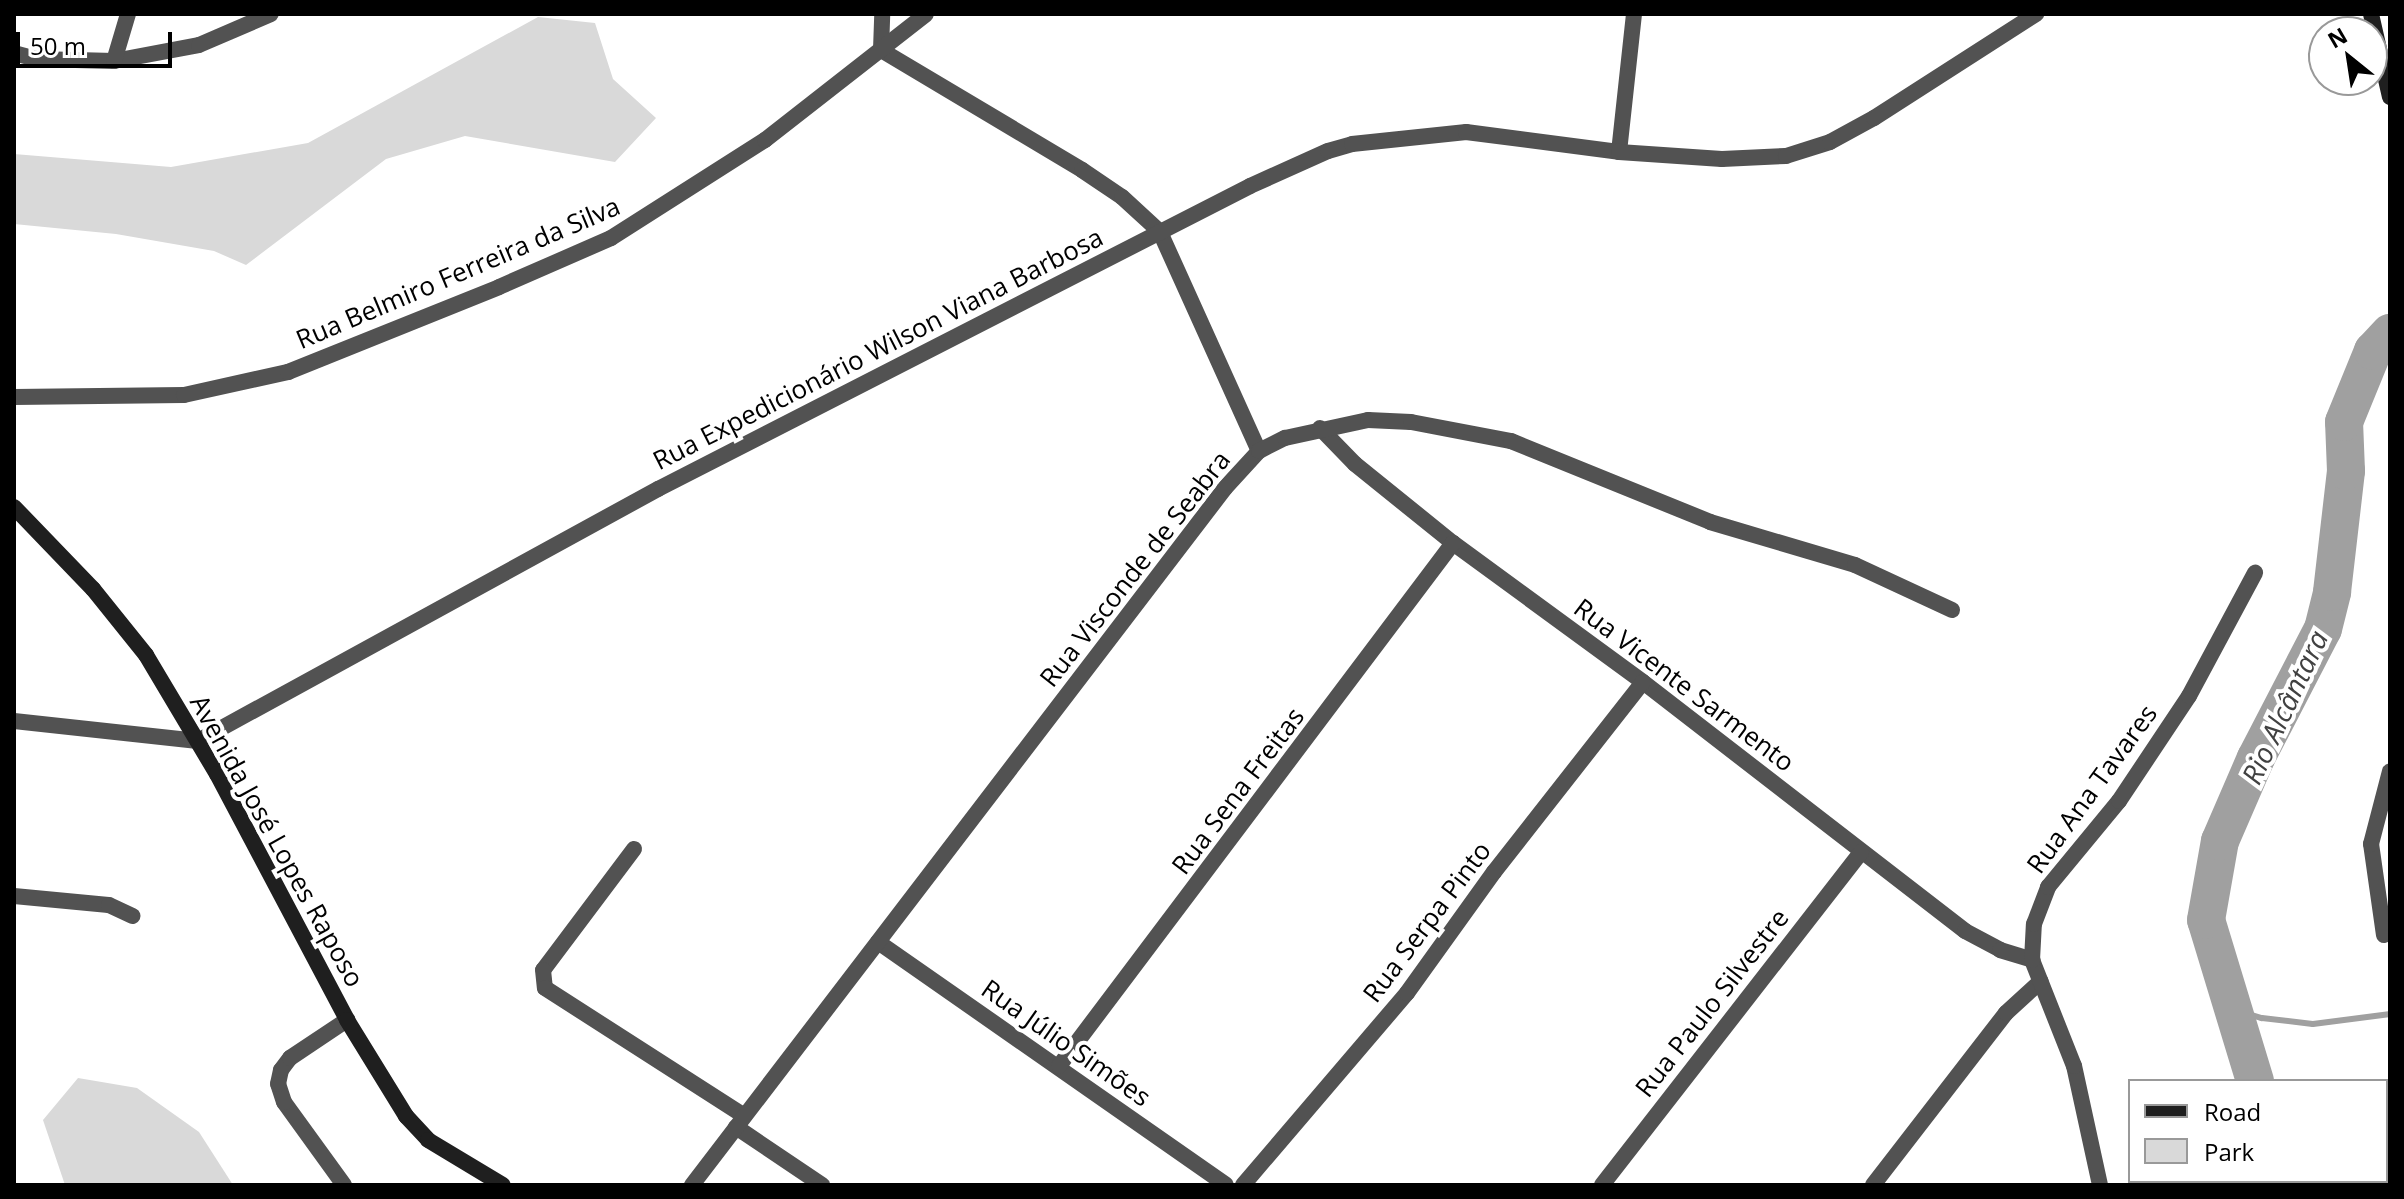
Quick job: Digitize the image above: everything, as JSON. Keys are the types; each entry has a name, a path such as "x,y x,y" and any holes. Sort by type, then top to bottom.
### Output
{"street":[{"path":"114,61 128,14"},
{"path":"14,53 37,59 114,61 199,45 271,14"},
{"path":"882,14 881,50 1082,170 1122,197 1160,232 1259,451"},
{"name":"Rua Belmiro Ferreira da Silva","path":"14,397 184,395 288,372 611,238 765,140 926,14"},
{"path":"1619,152 1634,14"},
{"name":"Rua Expedicionário Wilson Viana Barbosa","path":"198,741 658,489 1250,186 1352,144 1466,132 1619,152 1757,160 1801,152 1830,142 1874,118 2036,14"},
{"path":"2371,14 2390,97"},
{"name":"Rua Visconde de Seabra","path":"692,1185 1225,488 1259,451 1285,438 1368,420 1411,422 1511,441 1710,522 1855,565 1952,610"},
{"name":"Rua Vicente Sarmento","path":"1320,428 1355,464 1453,543 1643,682 1972,936 2032,960"},
{"name":"Avenida José Lopes Raposo","path":"14,507 93,589 146,655 198,741 384,1085 428,1140 503,1185"},
{"name":"Rua Sena Freitas","path":"1059,1066 1453,543"},
{"name":"Rua Ana Tavares","path":"2100,1185 2074,1066 2032,960 2034,924 2048,887 2142,767 2214,653 2255,573"},
{"name":"Rua Serpa Pinto","path":"1243,1185 1407,993 1494,872 1643,682"},
{"path":"14,721 198,741"},
{"path":"2384,935 2371,844 2390,771"},
{"path":"634,849 543,970 545,988 740,1122 822,1185"},
{"name":"Rua Paulo Silvestre","path":"1602,1185 1861,852"},
{"path":"14,896 109,905 133,916"},
{"name":"Rua Júlio Simões","path":"878,942 1226,1185"},
{"path":"1873,1185 1998,1023 2041,981"},
{"path":"344,1185 284,1102 278,1084 281,1070 290,1058 347,1020"}],"green space":[{"path":"538,17 595,23 613,79 656,118 615,162 465,136 386,159 246,265 214,251 116,234 14,224 14,154 171,167 308,143"},
{"path":"78,1078 137,1088 199,1132 233,1185 65,1185 43,1120"}],"waterway":[{"name":"Rio Alcântara","path":"2254,1079 2206,920 2220,841 2256,758 2323,629 2332,592 2346,471 2344,422 2373,351 2390,333"},
{"path":"2232,1009 2262,1018 2313,1024 2390,1014"}]}
